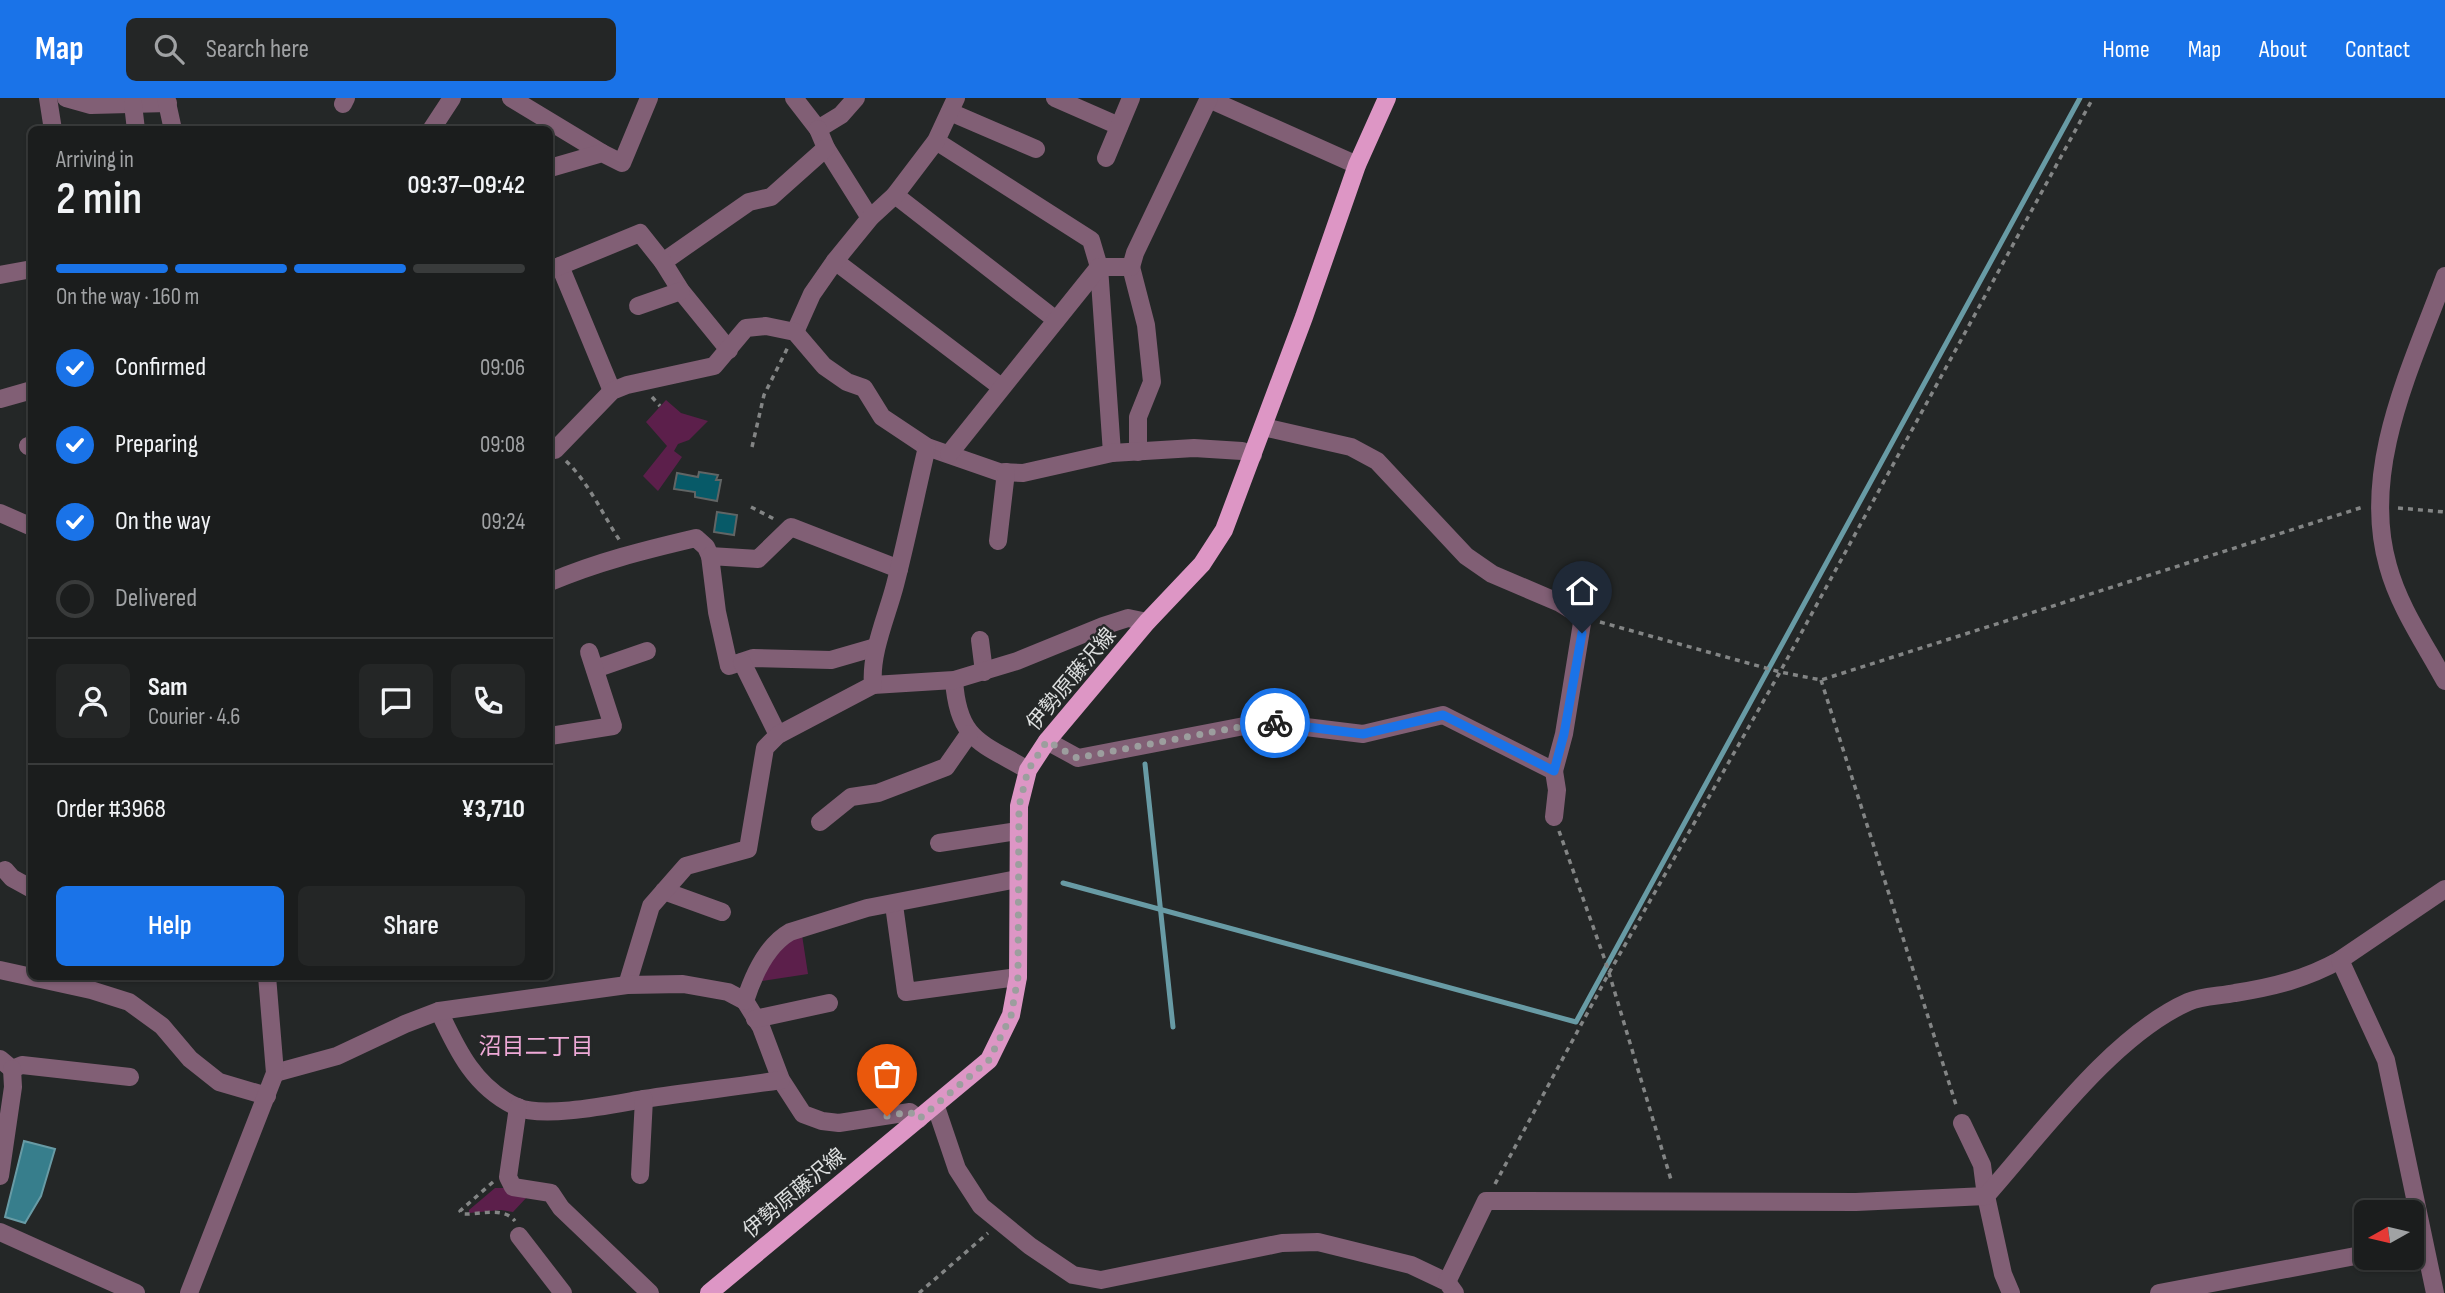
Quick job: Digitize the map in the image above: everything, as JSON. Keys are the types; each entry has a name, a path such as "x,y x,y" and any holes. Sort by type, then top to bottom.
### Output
{"main road":[{"name":"伊勢原藤沢線","path":"709,1293 936,1107 989,1060 1011,1016 1018,977 1019,806 1028,770 1047,741 1147,622 1214,548 1236,501 1357,165 1387,98"}],"street":[{"path":"48,98 52,126"},
{"path":"66,98 91,105 167,101 172,126"},
{"path":"434,126 452,98"},
{"path":"510,98 622,163 649,98"},
{"path":"794,98 818,128 826,148 870,218"},
{"path":"818,128 841,115 856,98"},
{"path":"1055,98 1119,126"},
{"path":"1105,158 1131,98"},
{"path":"1138,452 1138,417 1152,383 1146,325 1131,267 1135,253 1209,98 1357,165"},
{"path":"133,104 136,126"},
{"path":"795,332 812,294 835,261 870,218 895,195 936,141 953,105 1036,149"},
{"path":"936,141 1091,240 1099,267 1112,453"},
{"path":"663,262 680,244 734,205 771,197 826,148"},
{"path":"553,168 602,153"},
{"path":"895,195 1056,320"},
{"path":"612,391 555,268 640,233 681,291 729,350"},
{"path":"835,261 1001,387"},
{"path":"1099,267 1131,267"},
{"path":"948,454 1099,267"},
{"path":"0,275 28,270"},
{"path":"2445,276 2397,409 2385,459 2378,506 2388,566 2406,611 2445,681"},
{"path":"638,306 681,291"},
{"path":"553,448 612,391 627,385 714,366 746,328 766,326 795,332 824,366 847,382 864,388 882,417 927,447 1006,472 1023,473 1112,453 1194,448 1242,451 1253,455"},
{"path":"0,399 28,391"},
{"path":"1263,427 1351,447 1377,461 1466,556 1492,574 1560,603 1583,617 1564,734 1554,771 1557,790 1554,817"},
{"path":"553,581 588,566 628,554 696,538 706,547 710,556 717,612 729,666 753,658 831,660 876,647 890,630 899,569 927,447"},
{"path":"998,541 1006,472"},
{"path":"0,513 28,525"},
{"path":"710,556 758,559 791,527 899,569"},
{"path":"627,985 651,906 686,866 748,849 765,748 778,735 873,685 954,680 1017,661 1103,625 1128,618 1147,622"},
{"path":"980,640 984,671"},
{"path":"873,685 876,647"},
{"path":"553,736 613,726 592,661 647,651"},
{"path":"742,662 778,735"},
{"path":"954,680 955,703 969,734 1028,770"},
{"path":"1047,741 1077,758 1265,722 1363,734 1443,715 1554,771"},
{"path":"830,822 851,797 878,793 946,767 969,734"},
{"path":"939,843 1018,831"},
{"path":"5,870 12,878 28,887"},
{"path":"745,1001 752,978 779,939 790,932 867,908 894,905 1017,879"},
{"path":"936,1107 957,1169 981,1206 1073,1275 1101,1280 1282,1243 1318,1242 1411,1265 1451,1287 1486,1201 1856,1202 1986,1196 2111,1054 2160,1018 2189,1002 2279,986 2315,974 2340,960 2445,888"},
{"path":"664,891 722,912"},
{"path":"894,905 906,992 1018,977"},
{"path":"2340,960 2386,1060 2411,1200"},
{"path":"0,970 28,976"},
{"path":"46,980 129,1002 162,1026 190,1059 219,1083 267,1096"},
{"path":"189,1293 275,1073 267,980"},
{"path":"275,1073 337,1056 439,1011 627,985 683,984 728,992 745,1001 781,1080 803,1114 822,1121 839,1123 910,1112 919,1119"},
{"path":"755,1019 829,1003"},
{"path":"439,1011 462,1059 492,1092 518,1107 536,1112 613,1105 781,1080"},
{"path":"0,1176 6,1064 130,1077"},
{"path":"640,1175 643,1099"},
{"path":"518,1107 508,1177 513,1187 551,1193 561,1208 650,1293"},
{"path":"1962,1123 1982,1165 2003,1274 2011,1293"},
{"path":"0,1233 136,1293"},
{"path":"519,1236 563,1293"},
{"path":"2159,1293 2354,1256"},
{"path":"2424,1259 2435,1293"}],"path":[{"path":"1486,1201 1609,973 1780,672 2092,98"},
{"path":"752,447 764,396 795,332"},
{"path":"582,478 628,554"},
{"path":"751,507 771,517"},
{"path":"1583,617 1780,672 1821,680 2362,507 2445,512"},
{"path":"1821,680 1962,1123"},
{"path":"1554,817 1609,973 1678,1202"},
{"path":"481,1190 460,1211 463,1214 498,1212 511,1216 517,1223 519,1236"},
{"path":"919,1293 1001,1223"}],"shaded area":[{"path":"666,400 681,413 708,421 689,440 678,444 674,451 682,457 658,491 643,476 667,446 646,422"},
{"path":"802,935 808,974 762,981 758,975 781,938"},
{"path":"495,1188 504,1188 527,1197 513,1212 501,1210 469,1213 469,1210"}],"water":[{"path":"24,1141 55,1149 41,1196 25,1223 5,1217"}],"building":[{"path":"699,472 718,475 716,480 721,480 717,501 695,497 695,492 674,489 677,473 698,477"},
{"path":"717,512 737,515 734,535 714,532"}],"waterway":[{"path":"1063,883 1576,1022 2080,98"},
{"path":"1145,764 1173,1027"}],"way so far":[{"path":"887,1116 910,1112 919,1119 936,1107 989,1060 1011,1016 1018,977 1019,806 1028,770 1047,741 1077,758 1265,722 1275,723"}],"district":[{"name":"沼目二丁目","path":"536,1046"}],"route":[{"path":"1275,723 1363,734 1443,715 1554,771 1564,734 1582,633"}]}
